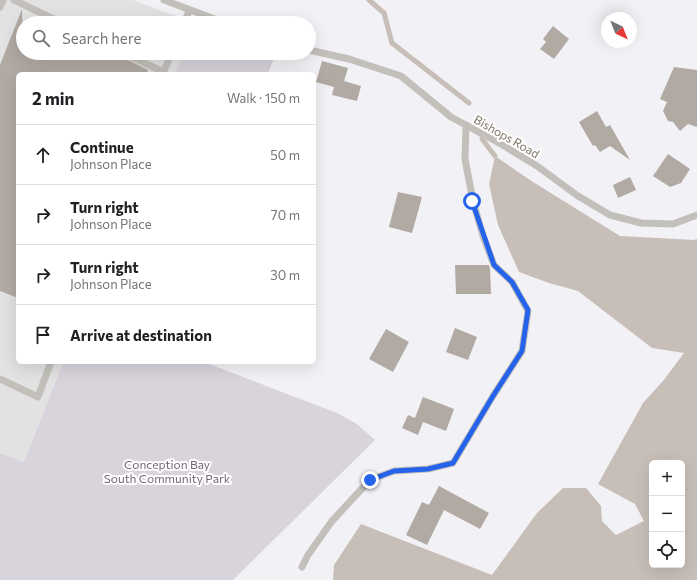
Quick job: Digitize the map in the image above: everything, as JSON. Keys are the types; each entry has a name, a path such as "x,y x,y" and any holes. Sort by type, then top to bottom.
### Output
{"street":[{"path":"0,6 3,0"},
{"path":"14,0 47,16"},
{"path":"164,0 204,16"},
{"path":"187,16 189,11"},
{"name":"Bishops Road","path":"316,52 349,59 401,76 451,117 501,144 537,166 578,196 610,215 642,223 673,224 697,215"},
{"path":"138,60 161,72"},
{"path":"163,72 168,60"},
{"path":"302,568 308,555 332,521 370,480 394,471 428,469 453,463 522,351 528,310 512,282 494,265 483,236 472,201 465,159 466,125"},
{"path":"0,378 38,397 50,364"}],"shaded area":[{"path":"0,0 133,0 176,16 16,16 16,60 180,60 176,72 16,72 16,364 62,364 24,462 0,453"},
{"path":"495,156 533,182 620,236 697,239 697,580 333,580 334,565 361,524 492,575 537,513 563,488 586,488 601,506 602,521 616,535 644,521 635,504 598,484 643,403 663,381 684,353 652,348 578,291 549,283 519,272 498,225 489,184"}],"green space":[{"path":"180,60 273,60 269,72 176,72"},
{"name":"Conception Bay South Community Park","path":"62,364 209,364 337,413 357,424 375,440 233,580 0,580 0,453 24,462"}],"building":[{"path":"22,9 22,16 19,16"},
{"path":"16,24 16,60 128,60 148,70 148,72 16,72 16,297 0,291 0,65"},
{"path":"553,26 569,39 554,59 540,49 546,42 543,39"},
{"path":"322,61 348,68 344,81 361,86 357,101 332,95 334,87 316,82"},
{"path":"674,67 697,70 697,127 688,124 680,131 673,122 668,121 663,111 667,102 660,99"},
{"path":"597,111 606,127 610,125 630,160 610,146 600,152 595,145 593,146 579,122"},
{"path":"668,154 690,169 681,183 670,187 653,176"},
{"path":"630,177 636,190 618,198 613,185"},
{"path":"398,192 422,197 412,233 389,227"},
{"path":"455,265 489,265 491,294 456,294"},
{"path":"455,328 477,337 468,360 446,352"},
{"path":"386,329 409,342 393,372 369,359"},
{"path":"423,397 454,409 446,431 423,422 418,435 402,428 408,415 415,418"},
{"path":"439,486 489,513 480,529 444,510 427,545 406,535 422,502 429,505"}],"waterway":[{"path":"369,0 384,13 392,43 469,103"},
{"path":"482,139 495,156"}],"route":[{"path":"370,480 394,471 428,469 453,463 522,351 528,310 512,282 494,265 472,201"}]}
